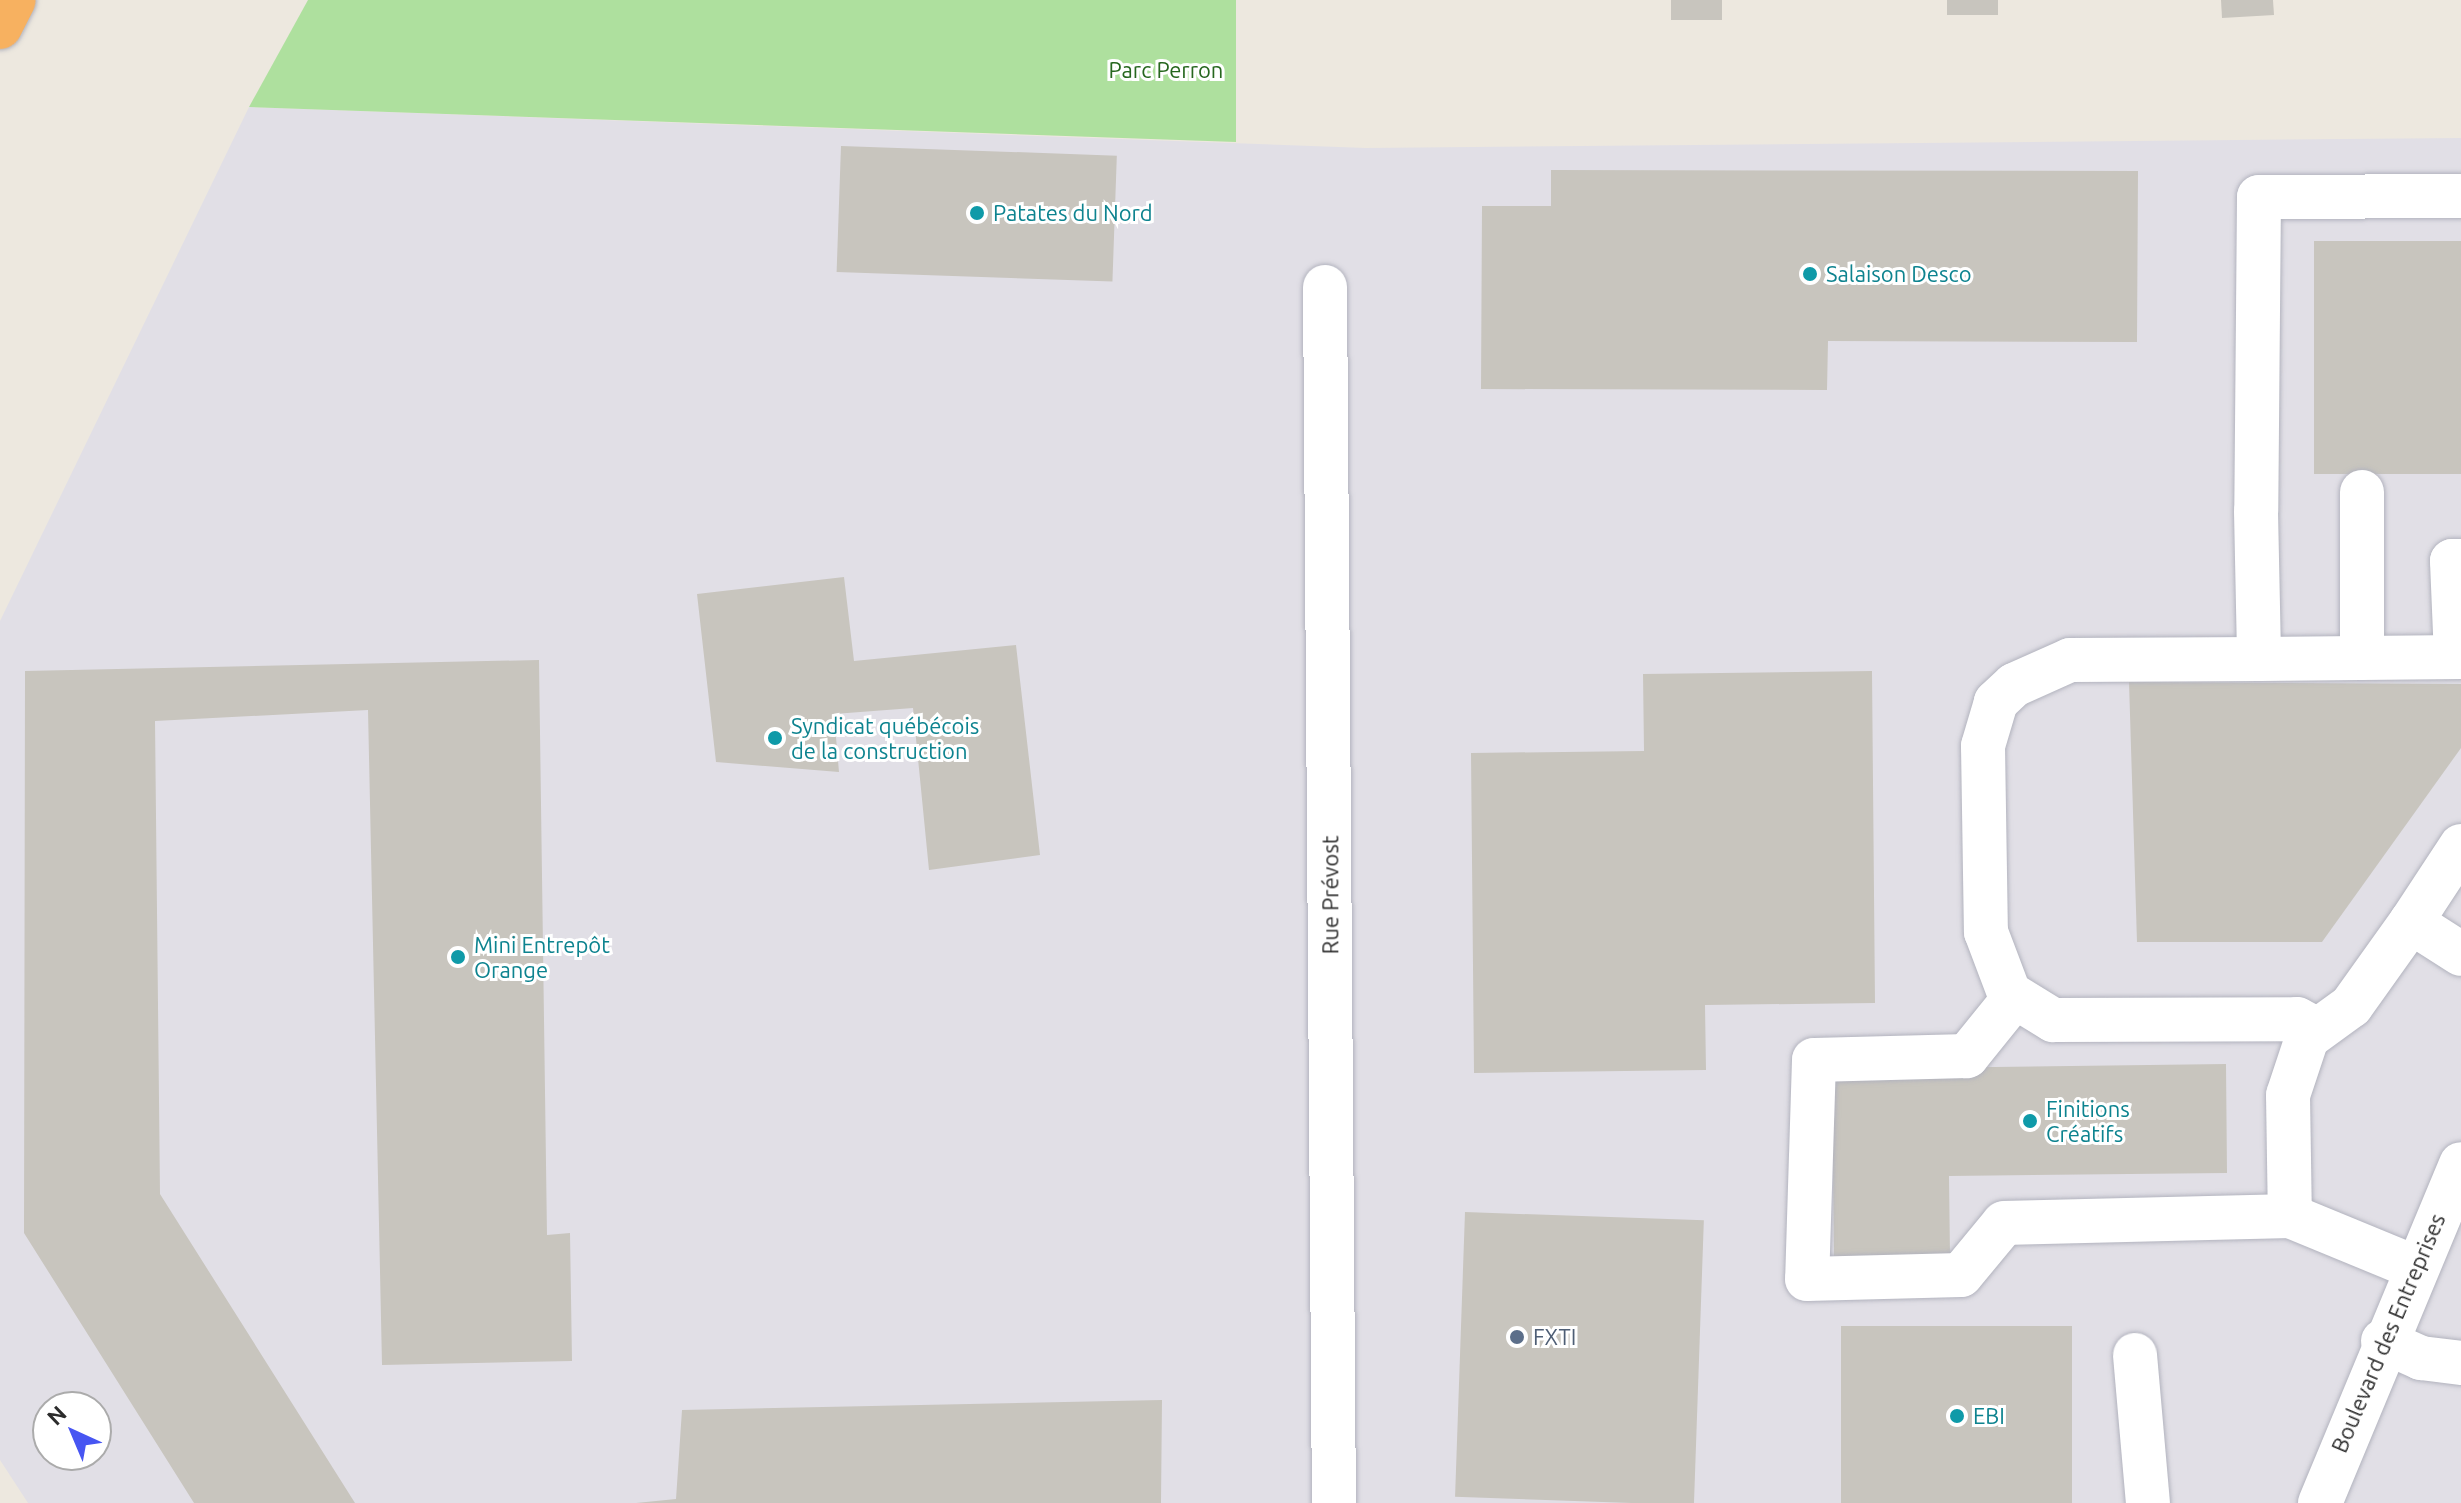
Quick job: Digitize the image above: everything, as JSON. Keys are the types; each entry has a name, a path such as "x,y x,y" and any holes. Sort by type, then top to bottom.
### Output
{"highway":[{"path":"0,27 14,0"}],"street":[{"path":"2259,659 2259,197 2461,196"},
{"name":"Rue Prévost","path":"1325,287 1334,1503"},
{"path":"2362,492 2362,658"},
{"path":"2314,1028 2284,1019 2076,1024 2014,998 1997,976 1986,932 1983,746 1996,702 2053,663 2458,657 2452,561 2461,561"},
{"path":"2290,1216 2288,1095 2314,1028 2351,1006 2461,846"},
{"path":"2411,922 2461,954"},
{"path":"2014,998 1967,1056 1814,1060 1807,1279 1961,1275 2004,1223 2290,1216 2414,1267"},
{"name":"Boulevard des Entreprises","path":"2320,1503 2383,1341 2461,1164"},
{"path":"2383,1341 2421,1358 2461,1363"},
{"path":"2135,1355 2148,1503"}],"shaded area":[{"path":"249,107 1366,148 2461,138 2461,1503 28,1503 0,1460 0,621"}],"green space":[{"name":"Parc Perron","path":"308,0 1236,0 1236,142 249,107"}],"building":[{"path":"1671,0 1722,0 1722,20 1671,20"},
{"path":"1947,0 1998,0 1998,15 1947,15"},
{"path":"2221,0 2273,0 2274,15 2222,18"},
{"name":"Patates du Nord","path":"841,146 1117,156 1112,282 837,272"},
{"name":"Salaison Desco","path":"1551,170 2138,171 2137,342 1828,341 1827,390 1481,389 1482,206 1551,206"},
{"path":"2314,241 2461,241 2461,474 2314,474"},
{"name":"Syndicat québécois de la construction","path":"844,577 854,661 1016,645 1040,855 929,870 913,708 834,714 839,772 716,762 697,594"},
{"name":"Mini Entrepôt Orange","path":"539,660 547,1235 570,1233 572,1361 382,1365 368,710 155,721 160,1194 355,1503 194,1503 24,1233 25,671"},
{"path":"1872,671 1875,1003 1705,1005 1706,1070 1474,1073 1471,753 1644,751 1643,674"},
{"path":"2129,682 2461,684 2461,748 2322,942 2137,942"},
{"name":"Finitions Créatifs","path":"2226,1064 2227,1173 1949,1176 1950,1257 1834,1258 1832,1069"},
{"path":"1465,1212 1704,1220 1694,1503 1455,1497"},
{"name":"EBI","path":"1841,1326 2072,1326 2072,1503 1841,1503"},
{"path":"1162,1400 1161,1503 636,1503 676,1499 682,1410"}],"place":[{"name":"Patates du Nord","path":"977,213"},
{"name":"Salaison Desco","path":"1810,274"},
{"name":"Syndicat québécois de la construction","path":"775,738"},
{"name":"Mini Entrepôt Orange","path":"458,957"},
{"name":"Finitions Créatifs","path":"2030,1121"},
{"name":"FXTI","path":"1517,1337"},
{"name":"EBI","path":"1957,1416"}]}
